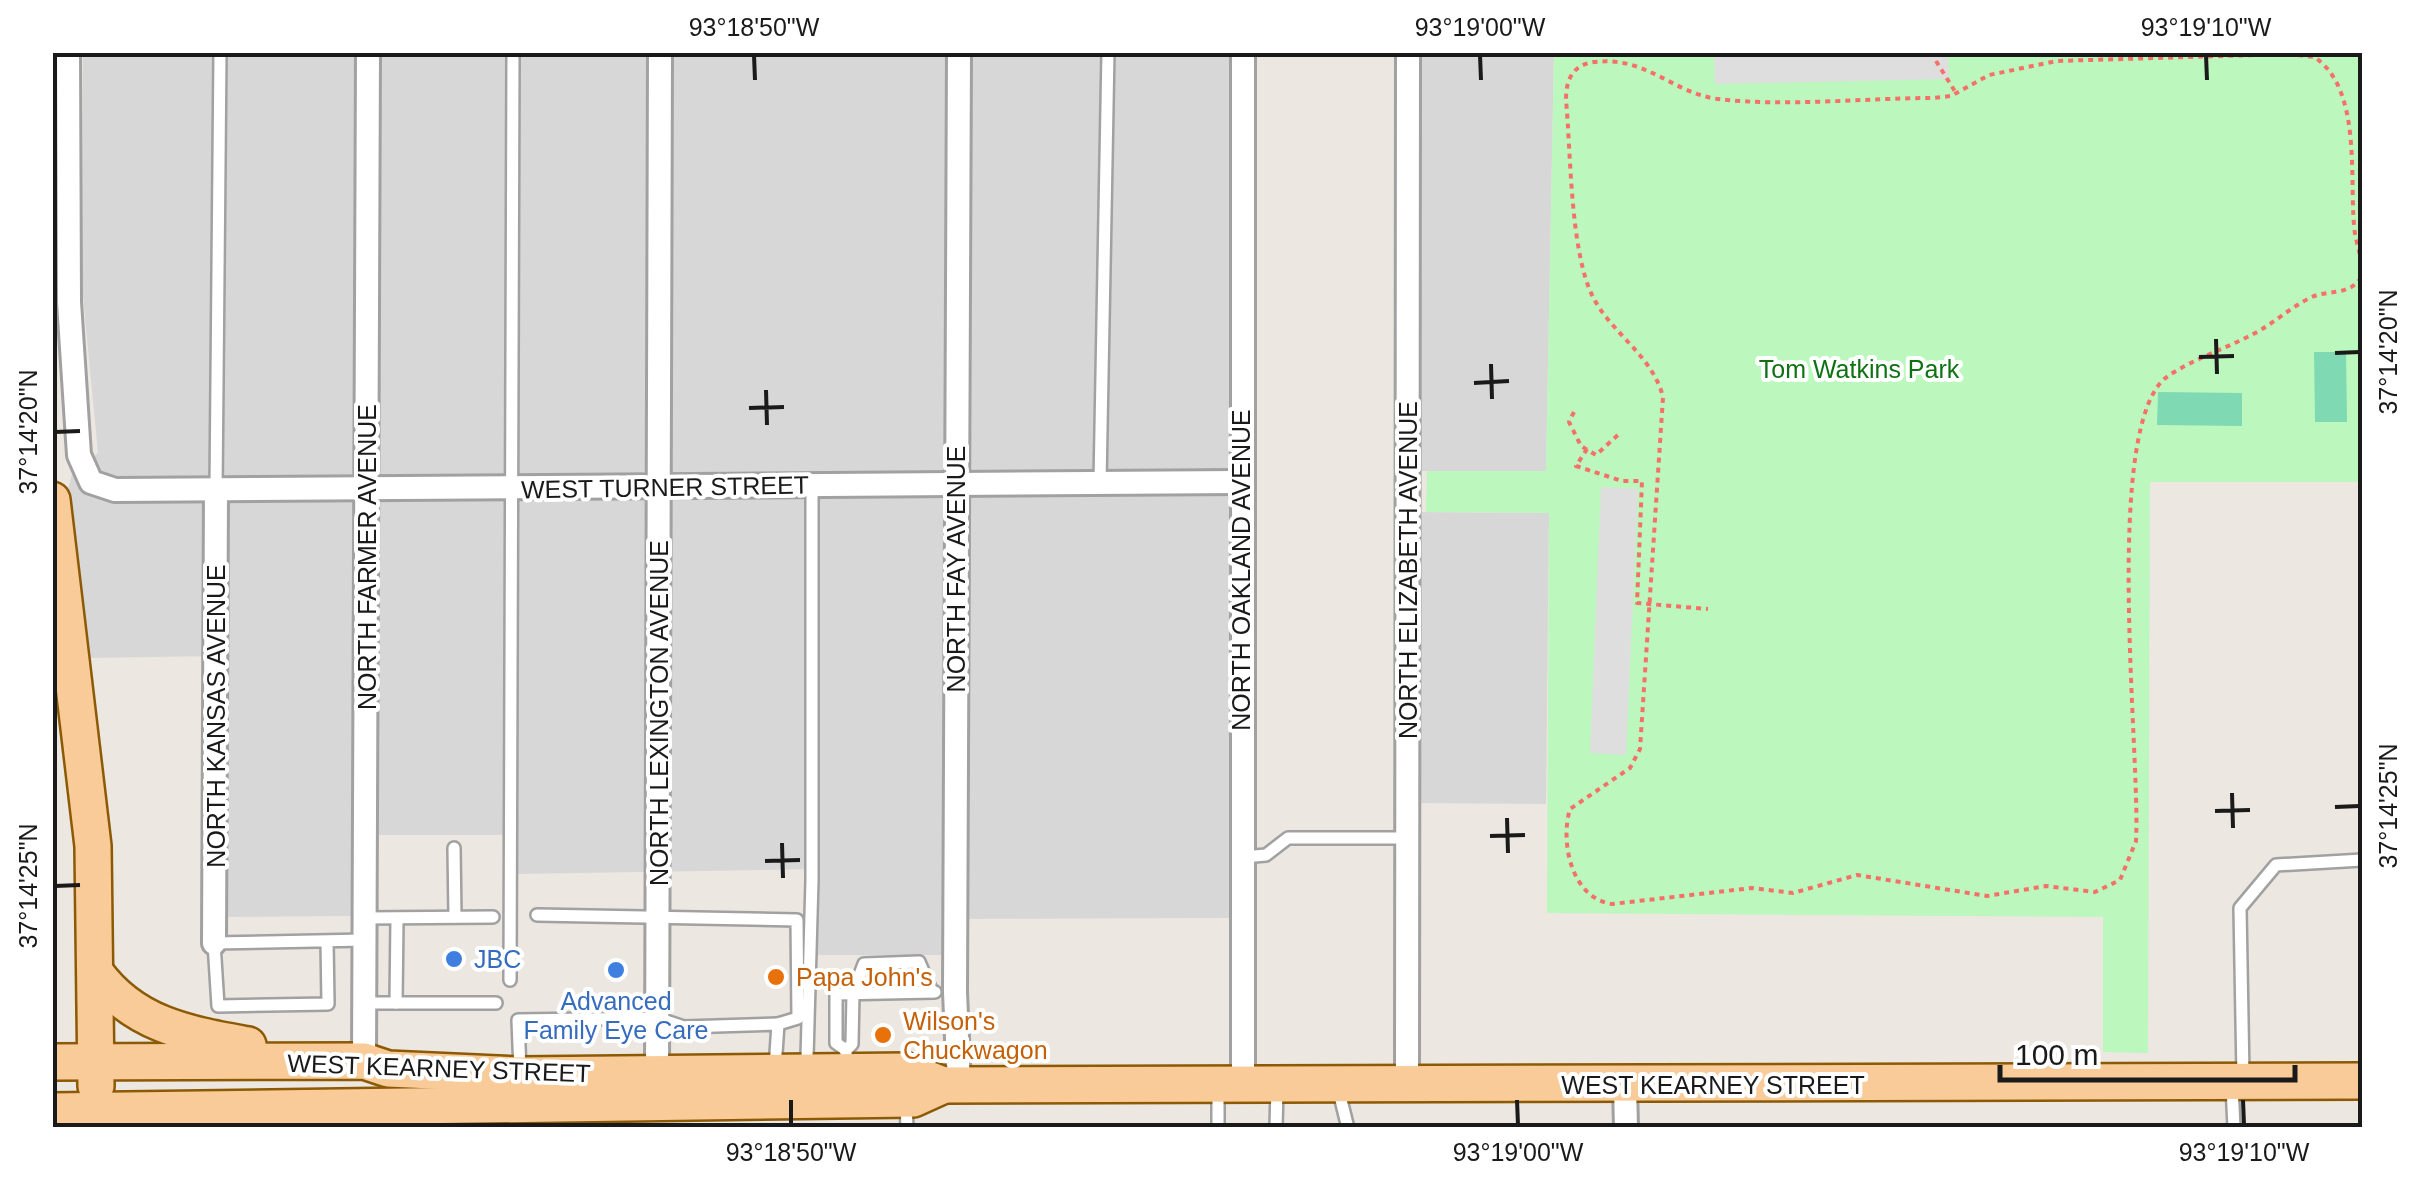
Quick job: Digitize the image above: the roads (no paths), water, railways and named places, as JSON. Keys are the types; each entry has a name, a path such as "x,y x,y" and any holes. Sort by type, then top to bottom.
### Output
{"main road":[{"path":"52,500 93,846 96,1119"},
{"path":"96,974 113,997 136,1014 183,1034 348,1061"},
{"name":"WEST KEARNEY STREET","path":"559,1103 657,1074 775,1073 846,1060 908,1071 951,1085 1338,1087 2362,1081"},
{"name":"WEST KEARNEY STREET","path":"52,1062 348,1061 388,1069 520,1075 559,1103"},
{"name":"WEST KEARNEY STREET","path":"52,1111 96,1119 266,1118 559,1103 906,1113 951,1085"},
{"path":"455,1108 501,1128"}],"street":[{"name":"WEST TURNER STREET","path":"68,52 69,302 79,455 91,482 115,490 1240,482"},
{"name":"NORTH FARMER AVENUE","path":"348,1061 365,1003 368,52"},
{"name":"NORTH LEXINGTON AVENUE","path":"657,1074 660,52"},
{"name":"NORTH FAY AVENUE","path":"951,1085 944,992 956,483 959,52"},
{"name":"NORTH OAKLAND AVENUE","path":"1243,52 1240,482 1246,1087"},
{"name":"NORTH ELIZABETH AVENUE","path":"1407,1086 1408,52"},
{"name":"NORTH KANSAS AVENUE","path":"214,942 216,490"},
{"path":"1626,1086 1626,1128"}],"lane":[{"path":"216,490 220,52"},
{"path":"510,980 515,489 513,52"},
{"path":"1100,483 1108,52"},
{"path":"806,1056 812,880 812,486"},
{"path":"1242,857 1266,855 1288,838 1408,838"},
{"path":"454,848 456,918"},
{"path":"2234,1128 2240,908 2276,865 2362,860"},
{"path":"520,1075 518,1020 657,1018 684,1027 778,1024 798,1018 797,920 537,914"},
{"path":"327,940 328,1004 218,1006 214,942 327,940 397,919 493,917"},
{"path":"396,1003 397,919"},
{"path":"853,993 864,964 918,962 944,992"},
{"path":"846,1060 836,1044 836,994 944,992"},
{"path":"365,1003 496,1003"},
{"path":"775,1073 778,1024"},
{"path":"1218,1128 1246,1087 1276,1128"},
{"path":"1338,1087 1348,1128"}],"place":[{"name":"JBC","path":"454,959"},
{"name":"Advanced Family Eye Care","path":"616,970"},
{"name":"Papa John's","path":"776,977"},
{"name":"Wilson's Chuckwagon","path":"883,1035"}],"park label":[{"name":"Tom Watkins Park","path":"1859,369"}]}
